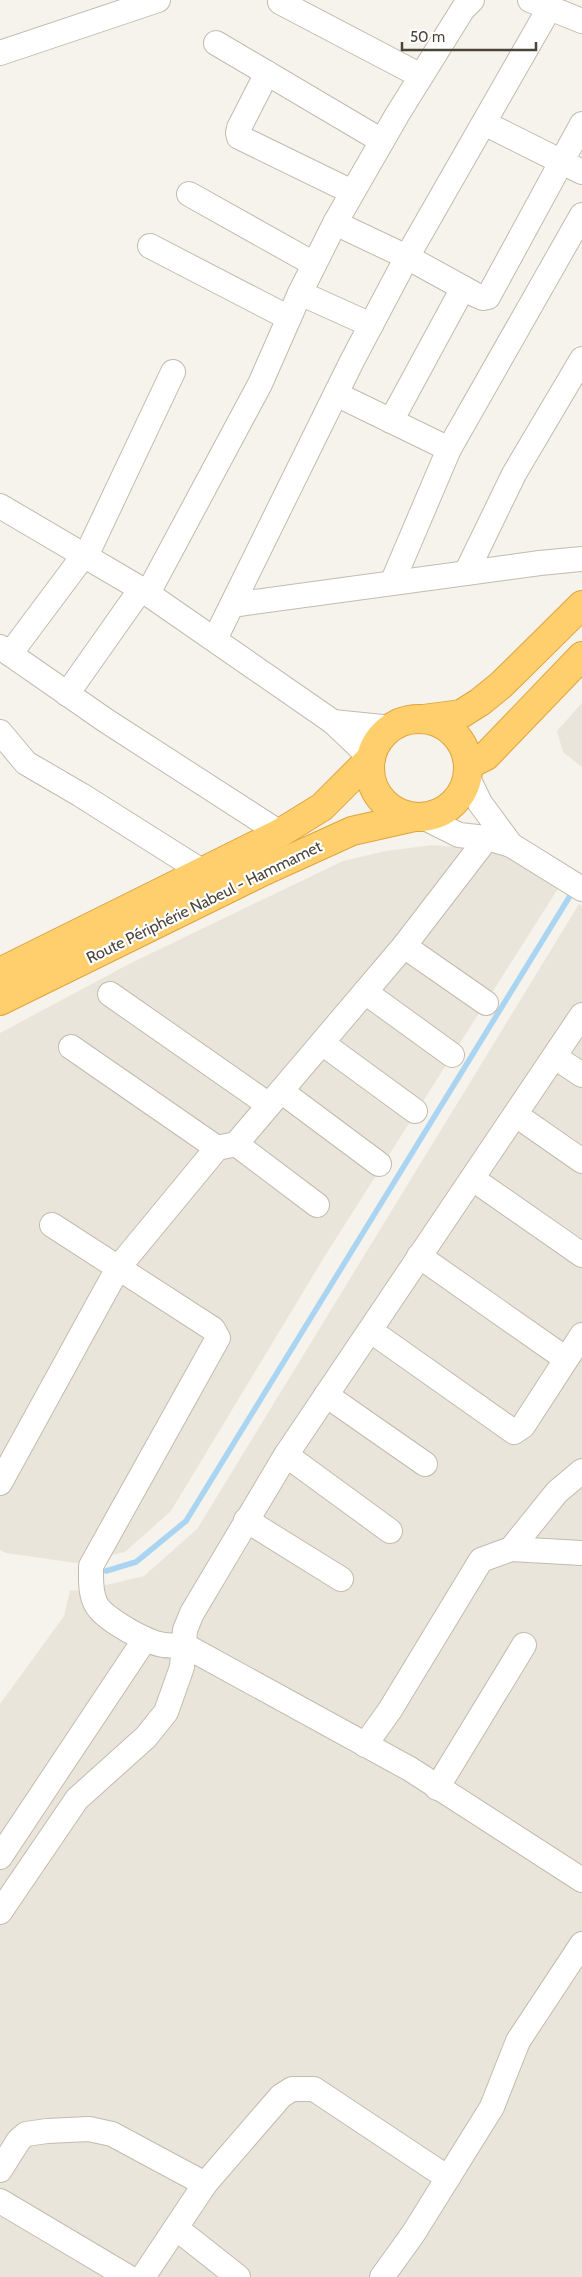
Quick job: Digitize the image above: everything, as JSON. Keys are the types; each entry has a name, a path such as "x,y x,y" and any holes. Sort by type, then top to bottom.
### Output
{"highway":[{"path":"402,724 429,720 444,726 456,736 464,750 468,771 462,791 452,804 439,813 419,817 398,813 385,804 375,791 370,775 371,758 382,736 402,724 461,714 480,702 501,685 582,605"},
{"path":"468,771 486,756 582,656"},
{"name":"Route Périphérie Nabeul - Hammamet","path":"0,972 280,833 322,807 371,758"},
{"name":"Route Périphérie Nabeul - Hammamet","path":"0,1001 264,871 352,831 419,817"}],"street":[{"path":"0,54 158,0"},
{"path":"68,694 145,591 260,384 300,293 352,192 421,76 464,9 472,0"},
{"path":"280,2 421,76"},
{"path":"215,639 371,325 407,257 484,124 543,2 582,21"},
{"path":"216,43 382,141"},
{"path":"267,73 239,128 239,137 352,192"},
{"path":"484,124 572,167"},
{"path":"335,223 407,257 483,298 488,297 572,167 582,124"},
{"path":"189,194 314,264"},
{"path":"392,583 449,449 582,215"},
{"path":"150,246 289,318"},
{"path":"391,421 463,288"},
{"path":"300,293 371,325"},
{"path":"466,573 514,474 582,359"},
{"path":"173,372 85,556 5,651 280,833"},
{"path":"336,394 449,449"},
{"path":"0,506 145,591 333,722 371,758"},
{"path":"232,605 582,559"},
{"path":"333,722 402,724"},
{"path":"0,732 26,763 203,872"},
{"path":"468,771 480,803 511,845"},
{"path":"419,817 459,835 486,838 511,845 574,884"},
{"path":"0,1483 118,1268 227,1146 275,1098 404,946 486,838"},
{"path":"404,946 486,1003"},
{"path":"365,992 452,1054"},
{"path":"110,994 379,1164"},
{"path":"0,1912 77,1799 146,1737 166,1712 181,1674 185,1630 192,1613 246,1520 326,1395 582,1016"},
{"path":"322,1043 415,1111"},
{"path":"71,1047 317,1205"},
{"path":"555,1057 582,1075"},
{"path":"516,1115 582,1161"},
{"path":"473,1179 582,1255"},
{"path":"52,1225 213,1329 218,1338 91,1566 91,1592 96,1606 108,1617 145,1639 164,1645 184,1645 410,1769 582,1880"},
{"path":"419,1256 566,1359"},
{"path":"371,1331 514,1432 522,1426 582,1335"},
{"path":"326,1395 425,1464"},
{"path":"286,1455 390,1530"},
{"path":"511,1549 557,1492 582,1471"},
{"path":"246,1520 341,1579"},
{"path":"365,1745 390,1710 481,1560 511,1549 582,1552"},
{"path":"0,1857 145,1639"},
{"path":"437,1788 524,1645"},
{"path":"382,2277 413,2234 492,2107 518,2041 582,1944"},
{"path":"143,2277 205,2184 281,2096 292,2089 314,2089 448,2178"},
{"path":"0,2170 19,2140 26,2134 63,2129 89,2129 112,2134 205,2184"},
{"path":"0,2202 128,2277"},
{"path":"176,2228 238,2277"}],"shaded area":[{"path":"582,703 582,767 563,752 557,731"},
{"path":"432,845 504,851 559,887 323,1259 171,1511 125,1552 76,1563 6,1553 0,1550 0,1033 131,963 343,861 386,851"},
{"path":"579,904 582,906 582,2277 0,2277 0,1704 64,1616 70,1590 81,1591 144,1576 197,1529"}],"waterway":[{"path":"106,1571 136,1562 186,1521 573,891"}]}
